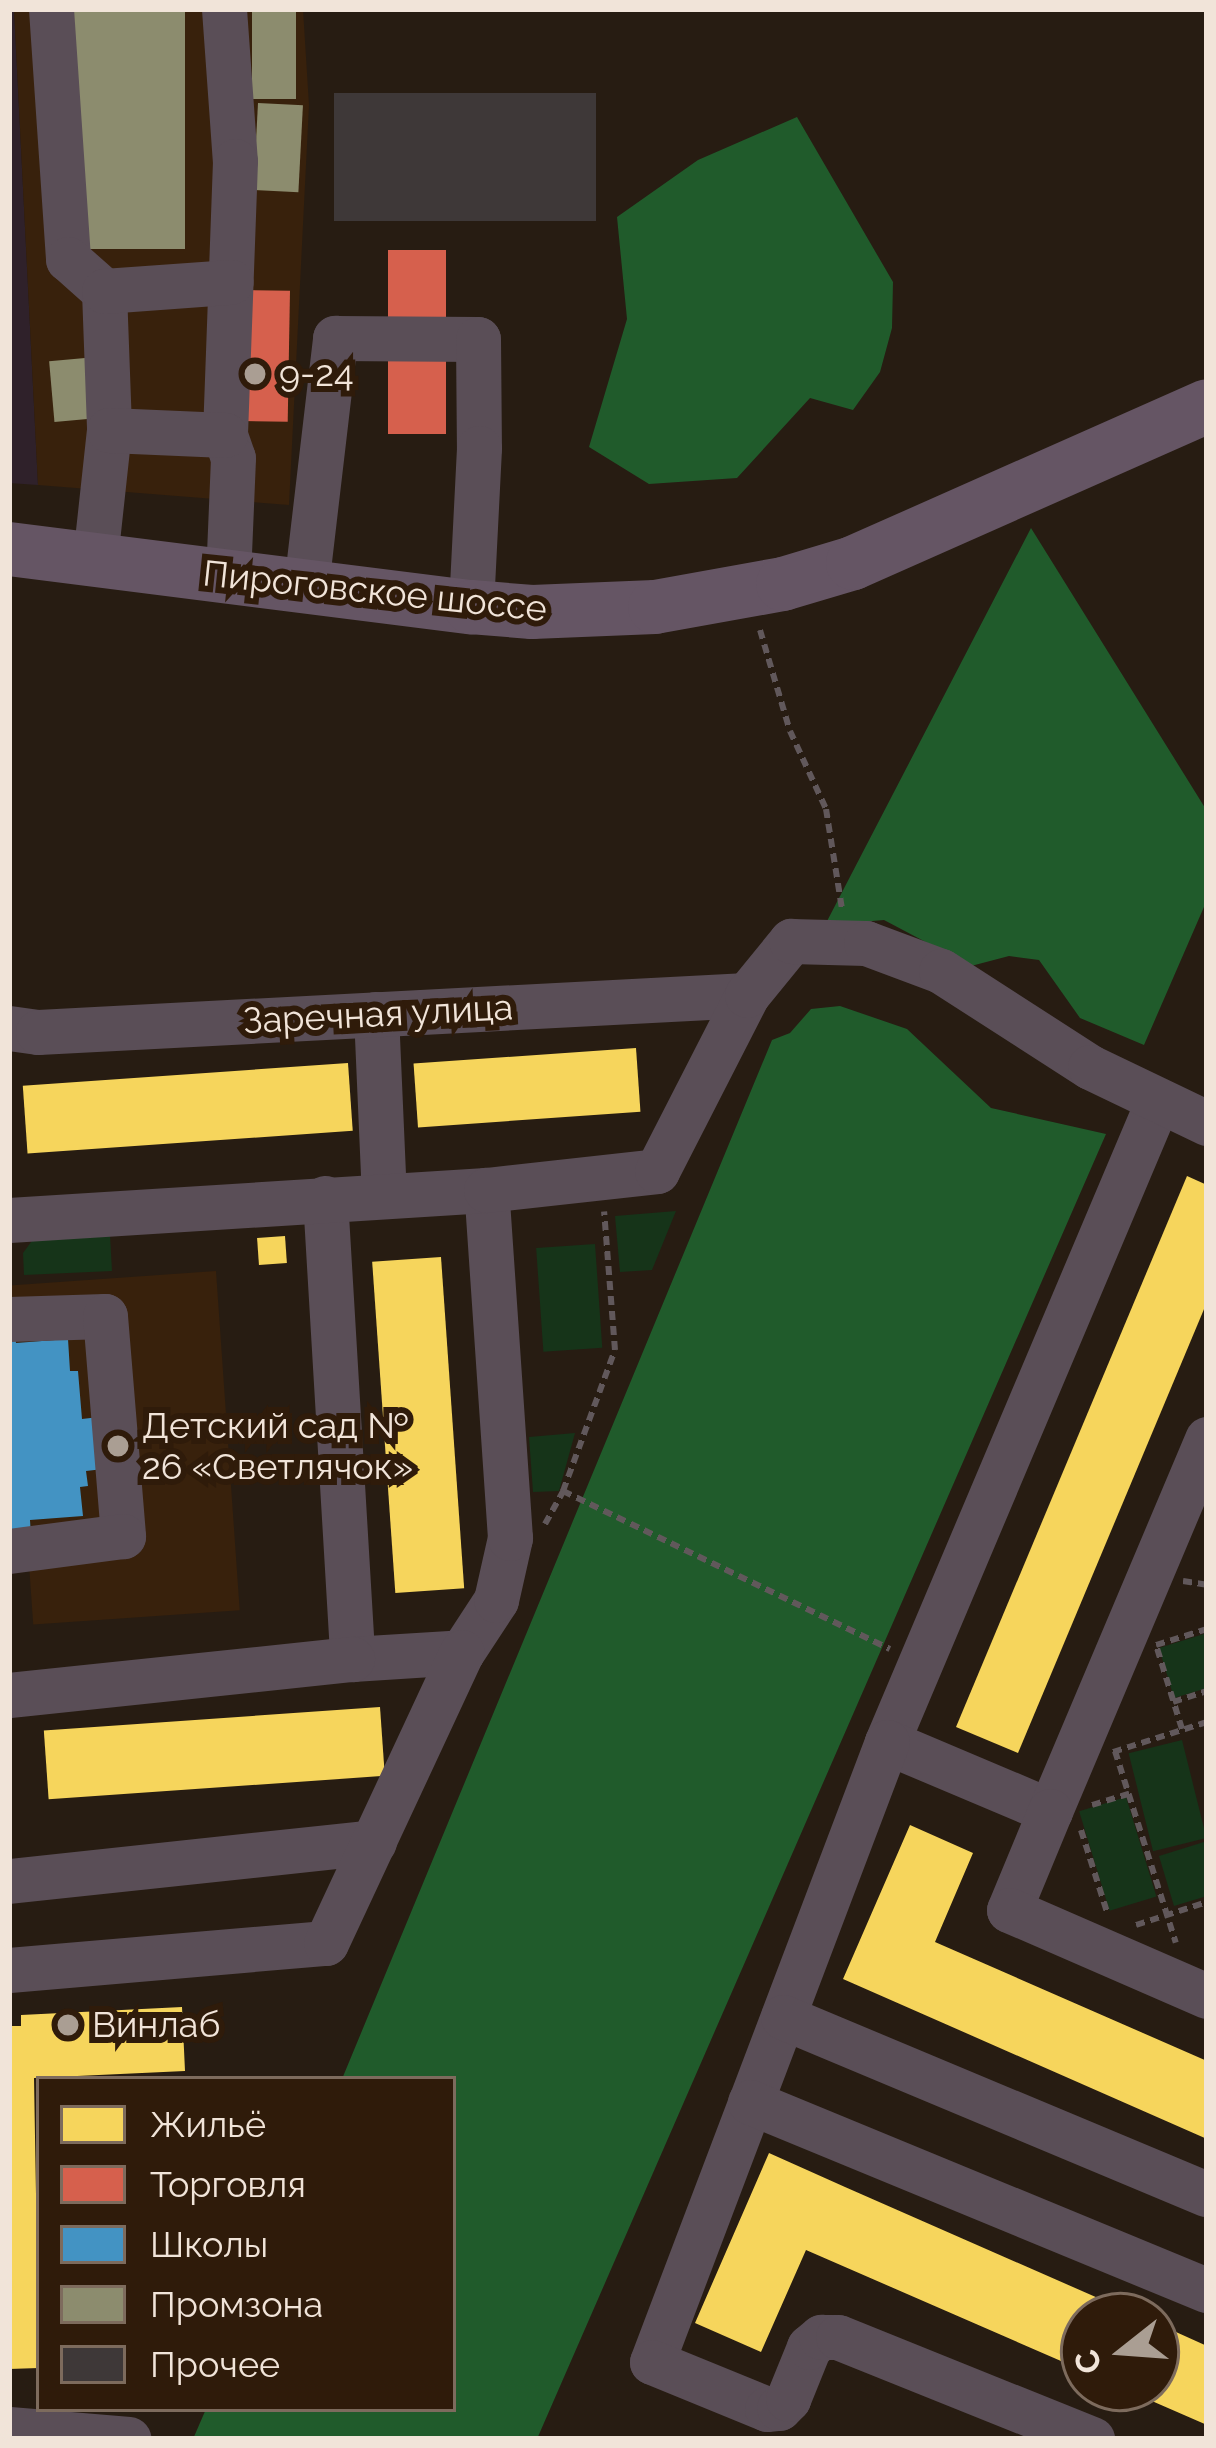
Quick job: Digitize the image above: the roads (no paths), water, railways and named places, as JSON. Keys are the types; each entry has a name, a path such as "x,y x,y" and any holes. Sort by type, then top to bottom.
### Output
{"main road":[{"name":"Пироговское шоссе","path":"9,549 471,607 596,612 752,591 853,563 1207,406"}],"street":[{"path":"51,9 68,260 104,291 230,282"},
{"path":"224,9 235,161 225,434 232,458 228,575"},
{"path":"94,558 109,430 104,291"},
{"path":"306,586 335,338 478,339 479,448 471,607"},
{"path":"109,430 225,434"},
{"path":"9,1220 486,1190 657,1171 746,995 791,941 866,943 941,971 1157,1103 1207,1123"},
{"name":"Заречная улица","path":"9,1028 38,1032 746,995"},
{"path":"376,1014 384,1195"},
{"path":"1091,2439 838,2337 821,2337 809,2347 788,2399 779,2408 767,2409 652,2362 887,1742 1157,1103"},
{"path":"9,1970 326,1943 462,1652 496,1600 511,1538 486,1190"},
{"path":"325,1198 352,1659"},
{"path":"9,1319 105,1316 123,1536 9,1551"},
{"path":"1205,1456 1009,1910 1207,1996"},
{"path":"9,1695 462,1652"},
{"path":"887,1742 1050,1811"},
{"path":"9,1881 374,1842"},
{"path":"783,2017 1207,2194"},
{"path":"751,2102 1207,2290"},
{"path":"9,2429 129,2439"}],"place":[{"name":"9-24","path":"255,374"},
{"name":"Детский сад № 26 «Светлячок»","path":"118,1446"},
{"name":"Винлаб","path":"68,2025"}]}
